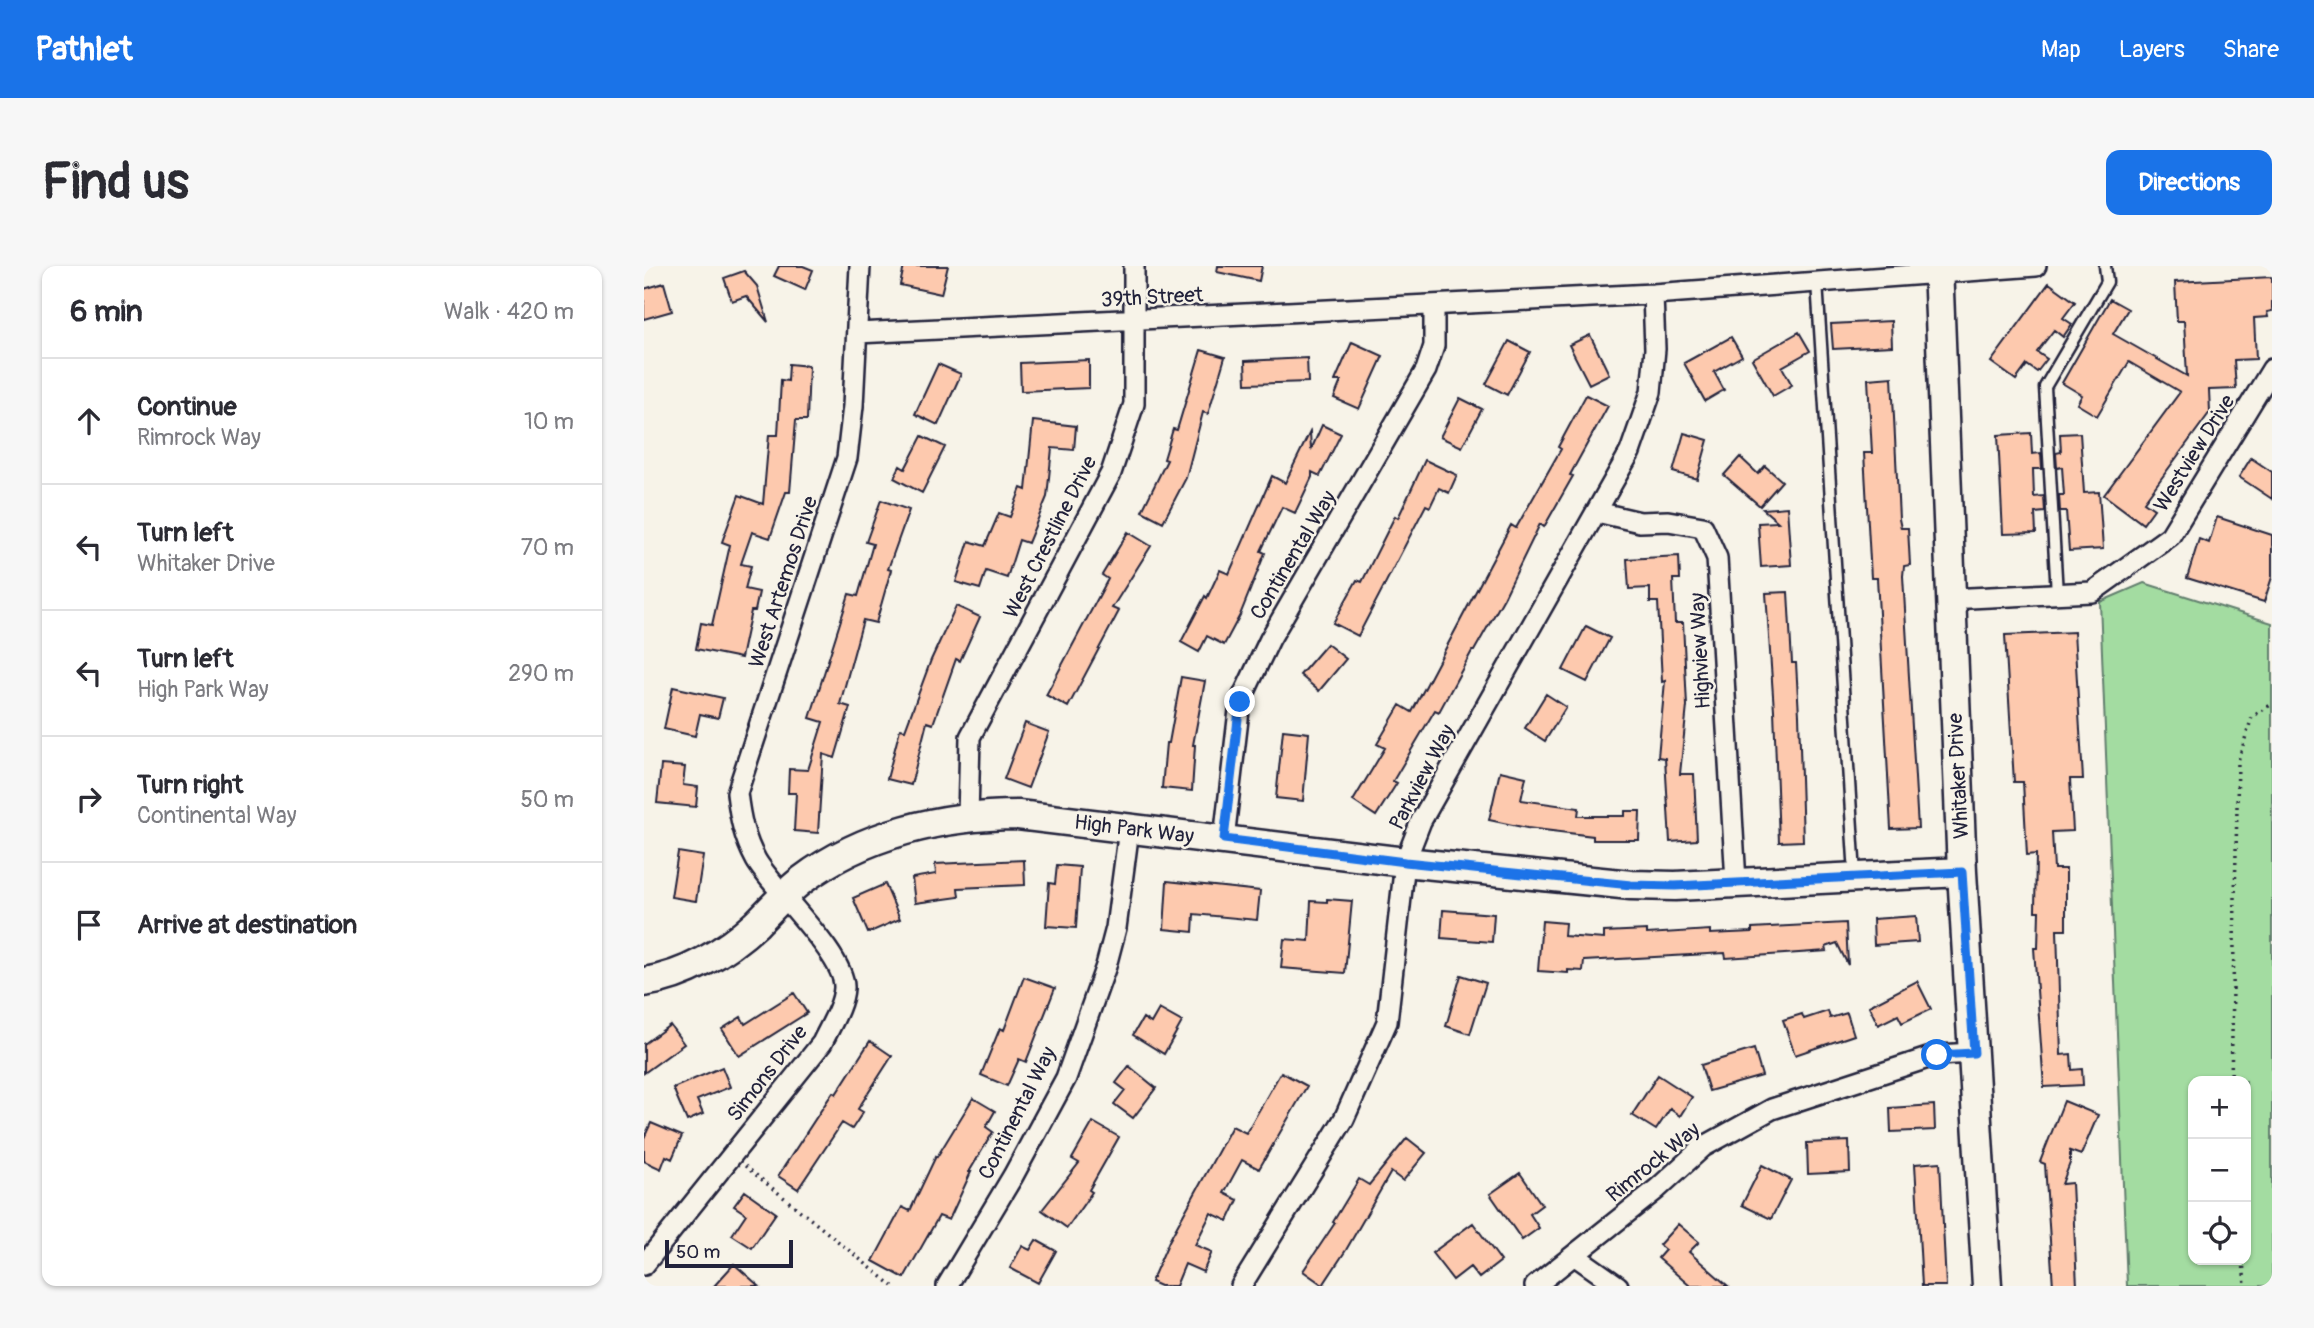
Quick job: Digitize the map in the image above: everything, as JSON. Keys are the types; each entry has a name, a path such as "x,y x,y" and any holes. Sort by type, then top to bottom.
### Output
{"street":[{"name":"West Artemos Drive","path":"785,895 757,862 741,825 737,793 847,458 853,406 860,266"},
{"name":"West Crestline Drive","path":"968,817 970,737 1105,485 1134,404 1134,266"},
{"name":"39th Street","path":"857,333 1653,294 1937,270 2036,266"},
{"name":"Whitaker Drive","path":"1937,270 1962,872 1987,1286"},
{"name":"Parkview Way","path":"1241,1286 1344,1119 1387,1022 1405,862 1421,821 1630,452 1651,392 1656,349 1653,294"},
{"name":"Continental Way","path":"1224,839 1240,702 1270,639 1426,370 1434,346 1434,305"},
{"name":"Westview Drive","path":"1950,599 2092,592 2170,536 2272,369"},
{"name":"Highview Way","path":"1597,512 1640,522 1668,521 1703,527 1717,558 1736,883"},
{"name":"High Park Way","path":"644,982 685,970 732,944 804,879 860,846 910,829 968,817 1018,816 1405,862 1631,885 1675,886 1962,872"},
{"name":"Continental Way","path":"947,1286 1013,1176 1066,1078 1106,965 1116,928 1129,828"},
{"name":"Simons Drive","path":"644,1265 822,1043 836,1013 844,986 834,959 785,895"},
{"name":"Rimrock Way","path":"1535,1286 1657,1189 1703,1147 1772,1109 1937,1055 1974,1053"},
{"path":"1574,1255 1618,1286"}],"lane":[{"path":"2057,594 2045,387 2107,282 2105,266"},
{"path":"1816,282 1855,877"}],"path":[{"path":"2231,1076 2238,761 2252,716 2272,704"},
{"path":"732,1156 893,1286"},
{"path":"2243,1265 2245,1286"}],"green space":[{"path":"2144,583 2272,623 2272,1286 2127,1286 2100,602"}],"building":[{"path":"779,266 803,266 813,270 805,290 774,276"},
{"path":"904,266 948,266 941,294 900,285"},
{"path":"1218,266 1262,266 1259,281 1217,272"},
{"path":"744,271 757,286 768,322 746,296 732,301 724,278"},
{"path":"2272,277 2272,311 2267,312 2268,317 2254,318 2256,359 2234,360 2236,389 2209,390 2210,412 2144,502 2154,509 2143,524 2104,495 2180,392 2129,362 2097,416 2077,404 2082,395 2062,383 2110,299 2128,309 2113,334 2187,376 2184,321 2177,321 2175,282"},
{"path":"664,283 672,311 644,319 644,289"},
{"path":"2049,283 2075,302 2063,318 2072,324 2063,337 2054,330 2037,352 2047,359 2037,372 2027,365 2016,380 1991,362"},
{"path":"1891,321 1892,346 1833,349 1831,324"},
{"path":"1799,332 1810,351 1782,367 1792,385 1773,396 1752,359"},
{"path":"1590,335 1609,374 1589,384 1569,345"},
{"path":"1731,337 1742,356 1714,372 1724,390 1705,401 1684,363"},
{"path":"1509,341 1530,352 1507,395 1486,384"},
{"path":"1352,342 1383,356 1359,409 1334,398 1341,381 1335,381"},
{"path":"1201,350 1225,357 1208,414 1203,412 1186,478 1163,522 1142,511 1167,460 1164,459 1173,429 1177,430"},
{"path":"1307,358 1308,382 1246,384 1245,361"},
{"path":"1089,360 1089,388 1021,391 1020,363"},
{"path":"789,364 809,366 807,420 796,420 790,492 786,492 770,538 752,532 741,564 751,566 745,589 759,592 755,611 751,611 741,658 696,649 701,623 712,625 730,545 722,542 739,495 763,504 769,435 778,435 781,380 788,381"},
{"path":"938,364 961,374 938,425 915,414"},
{"path":"1892,377 1899,519 1901,528 1908,528 1910,565 1904,566 1903,576 1918,828 1891,829 1877,578 1871,578 1864,453 1872,453 1868,379"},
{"path":"1586,395 1608,406 1544,527 1540,524 1504,598 1439,712 1435,710 1393,781 1397,783 1376,816 1353,801 1385,748 1377,744 1400,705 1412,712 1511,525 1516,528 1561,449 1558,447"},
{"path":"1460,398 1482,409 1462,447 1440,437"},
{"path":"1033,421 1076,426 1074,450 1052,448 1047,497 1028,543 1019,540 1007,578 986,571 980,589 956,582 969,541 985,546 999,513 1010,517 1021,488 1026,490"},
{"path":"1322,425 1341,434 1320,476 1312,472 1295,513 1282,507 1261,551 1265,553 1240,615 1224,645 1207,636 1199,652 1181,642 1220,570 1229,574 1272,476 1285,483 1310,432 1311,450"},
{"path":"1684,433 1708,440 1697,479 1673,472"},
{"path":"2031,433 2032,454 2041,453 2042,469 2033,469 2034,497 2044,496 2045,512 2035,513 2036,533 2003,534 1998,435"},
{"path":"2080,433 2084,493 2099,492 2103,549 2069,551 2066,511 2060,511 2059,495 2064,495 2062,467 2057,468 2056,453 2061,452 2060,434"},
{"path":"922,436 945,447 922,493 894,478 900,466 905,469"},
{"path":"1740,457 1758,474 1765,466 1782,481 1760,506 1724,475"},
{"path":"2251,458 2272,472 2272,499 2239,477"},
{"path":"1425,460 1457,475 1449,493 1439,488 1430,507 1426,505 1358,636 1333,623 1357,580 1362,582 1395,516 1398,518"},
{"path":"881,500 909,510 888,569 891,570 876,623 863,620 840,704 850,707 835,758 823,754 818,833 794,831 796,793 788,793 789,769 808,770 823,722 810,718 849,594 858,596 873,544 866,542"},
{"path":"1787,507 1791,565 1761,567 1758,523 1778,522 1763,509"},
{"path":"2217,517 2272,535 2272,577 2264,602 2187,578 2199,539 2209,543"},
{"path":"1128,532 1151,546 1112,608 1119,611 1068,707 1046,695 1108,579 1102,575"},
{"path":"1679,556 1680,579 1673,579 1675,623 1683,623 1687,706 1680,774 1694,774 1697,840 1670,842 1665,758 1658,757 1665,681 1662,682 1658,602 1650,602 1650,588 1629,589 1627,559"},
{"path":"1788,592 1792,663 1796,663 1803,841 1779,842 1766,593"},
{"path":"956,606 980,617 960,661 956,659 933,724 927,722 911,785 887,779 900,729 905,730 931,660"},
{"path":"1586,626 1610,638 1587,682 1563,670"},
{"path":"2074,632 2083,779 2070,779 2073,831 2052,832 2054,869 2066,869 2066,930 2057,930 2061,1055 2071,1054 2072,1070 2082,1069 2083,1085 2044,1087 2034,948 2038,948 2039,911 2035,911 2036,854 2027,855 2023,782 2014,782 2005,635"},
{"path":"1327,644 1346,659 1319,691 1300,675"},
{"path":"1181,677 1205,681 1193,745 1192,791 1162,788 1166,743 1169,743"},
{"path":"673,687 723,698 718,718 700,714 695,736 664,729"},
{"path":"1546,694 1566,707 1545,741 1525,728"},
{"path":"1025,723 1049,732 1028,788 1004,779"},
{"path":"1283,730 1309,733 1303,801 1276,798"},
{"path":"661,765 685,767 683,785 698,787 696,807 657,803"},
{"path":"1500,771 1526,777 1521,800 1579,808 1578,816 1625,816 1625,811 1640,811 1639,840 1593,840 1593,836 1527,828 1489,820"},
{"path":"678,852 703,856 696,901 671,897"},
{"path":"1024,860 1025,885 958,888 959,897 915,903 912,878 936,874 935,864"},
{"path":"1057,865 1080,867 1076,928 1046,926 1049,883 1055,884"},
{"path":"1167,881 1260,891 1257,920 1194,914 1193,932 1164,929"},
{"path":"885,884 900,919 868,933 853,898"},
{"path":"1327,899 1352,901 1345,973 1281,968 1284,939 1309,941 1311,901 1327,902"},
{"path":"1443,910 1494,914 1492,942 1441,938"},
{"path":"1916,916 1918,942 1874,945 1873,919"},
{"path":"1542,921 1565,923 1564,936 1604,939 1604,932 1647,930 1647,934 1710,930 1710,934 1752,932 1752,928 1846,923 1848,965 1837,943 1826,947 1827,951 1726,958 1725,953 1584,961 1583,971 1538,971"},
{"path":"1461,975 1486,983 1470,1034 1446,1026"},
{"path":"1024,977 1055,988 1026,1062 1019,1059 1007,1086 981,1075 1000,1028 1004,1030"},
{"path":"1917,981 1931,1009 1902,1023 1898,1015 1878,1025 1869,1006"},
{"path":"794,993 807,1013 739,1056 722,1029 741,1017 745,1024"},
{"path":"1159,1009 1182,1022 1164,1054 1133,1035 1143,1018 1151,1023"},
{"path":"1828,1011 1830,1018 1847,1013 1854,1035 1795,1055 1783,1020 1802,1014 1804,1019"},
{"path":"670,1025 684,1044 644,1073 644,1044"},
{"path":"870,1041 892,1056 858,1109 863,1112 852,1129 842,1123 798,1189 778,1176"},
{"path":"1754,1049 1762,1076 1709,1091 1701,1065"},
{"path":"1129,1066 1156,1088 1133,1118 1114,1104 1125,1090 1116,1083"},
{"path":"722,1067 730,1087 697,1100 703,1114 687,1121 673,1088"},
{"path":"1281,1072 1307,1086 1259,1169 1242,1160 1224,1193 1238,1200 1228,1221 1211,1213 1195,1245 1212,1252 1203,1272 1185,1264 1176,1286 1160,1286 1151,1282 1169,1241 1232,1126 1246,1133"},
{"path":"1658,1075 1692,1097 1680,1116 1670,1109 1656,1130 1632,1115"},
{"path":"973,1098 995,1111 986,1127 993,1132 969,1172 949,1220 939,1216 904,1278 873,1261 902,1207 910,1211 936,1156"},
{"path":"2064,1101 2098,1115 2081,1155 2070,1151 2070,1163 2062,1184 2072,1183 2077,1286 2053,1286 2045,1164 2040,1162"},
{"path":"1934,1105 1935,1130 1891,1132 1890,1108"},
{"path":"1093,1122 1119,1137 1089,1190 1092,1192 1067,1228 1042,1210 1079,1163 1072,1159"},
{"path":"651,1123 682,1136 672,1159 666,1156 661,1169 644,1161 644,1138"},
{"path":"1407,1138 1426,1153 1403,1181 1391,1172 1323,1285 1303,1271 1335,1223 1333,1222 1359,1179 1369,1185"},
{"path":"1849,1141 1850,1172 1808,1174 1807,1143"},
{"path":"1940,1162 1946,1286 1922,1286 1915,1164"},
{"path":"1762,1165 1791,1180 1771,1219 1742,1205"},
{"path":"1520,1173 1542,1205 1530,1214 1539,1228 1522,1240 1490,1194"},
{"path":"745,1191 776,1213 752,1248 732,1235 746,1214 734,1206"},
{"path":"1473,1223 1501,1261 1479,1278 1470,1267 1453,1280 1432,1253"},
{"path":"1678,1224 1699,1242 1689,1252 1728,1286 1690,1286 1658,1258 1665,1250 1659,1245"},
{"path":"1036,1240 1056,1251 1038,1283 1010,1268 1022,1246 1030,1250"},
{"path":"734,1264 759,1286 714,1286"}],"route":[{"path":"1240,702 1224,839 1405,862 1631,885 1675,886 1962,872 1974,1053 1937,1055"}]}
